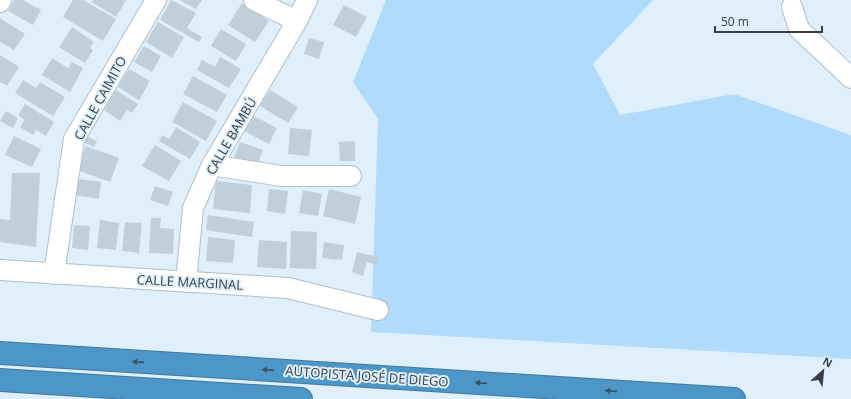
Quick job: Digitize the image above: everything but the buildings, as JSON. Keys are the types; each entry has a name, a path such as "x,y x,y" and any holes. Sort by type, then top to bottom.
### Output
{"highway":[{"name":"AUTOPISTA JOSÉ DE DIEGO","path":"0,353 734,399"},
{"path":"0,380 301,399"}],"street":[{"name":"CALLE CAIMITO","path":"54,274 74,139 156,0"},
{"path":"254,0 297,22"},
{"name":"CALLE BAMBÚ","path":"186,282 193,208 212,165 297,22 307,0"},
{"path":"792,7 799,29 851,78"},
{"path":"212,165 281,176 351,176"},
{"name":"CALLE MARGINAL","path":"0,270 288,288 378,310"}],"shaded area":[{"path":"386,0 653,0 593,64 620,115 734,94 851,135 851,359 371,332 378,119 353,82"}]}
